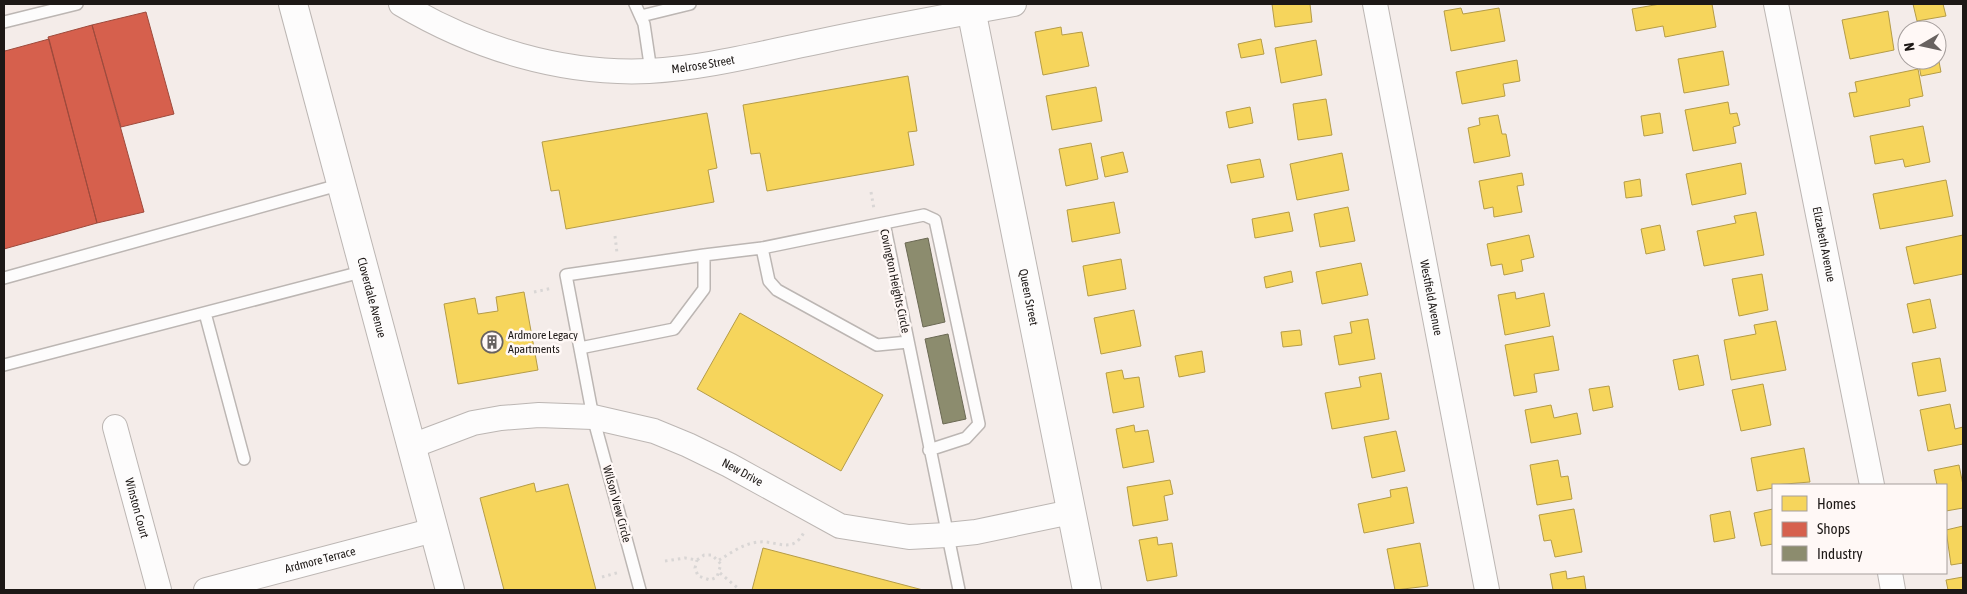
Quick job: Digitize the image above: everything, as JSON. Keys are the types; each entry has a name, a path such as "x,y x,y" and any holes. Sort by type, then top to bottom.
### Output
{"street":[{"name":"Cloverdale Avenue","path":"294,4 450,590"},
{"name":"Melrose Street","path":"401,4 466,36 511,53 556,65 595,70 651,71 709,63 970,8 1014,4"},
{"name":"Westfield Avenue","path":"1375,4 1487,590"},
{"name":"Elizabeth Avenue","path":"1776,4 1872,484"},
{"name":"Queen Street","path":"970,8 1087,590"},
{"name":"New Drive","path":"412,446 473,424 501,418 539,415 594,417 654,431 688,445 729,465 840,526 909,537 947,535 976,532 1071,512"},
{"name":"Winston Court","path":"115,427 159,590"},
{"name":"Ardmore Terrace","path":"206,590 229,587 434,530"},
{"path":"1890,574 1893,590"}],"lane":[{"path":"635,4 644,24 651,71"},
{"path":"641,16 690,4"},
{"path":"4,22 70,5"},
{"path":"4,278 342,184"},
{"path":"884,223 924,215 935,220 979,424 966,438 929,450"},
{"name":"Covington Heights Circle","path":"594,417 566,275 762,248 884,223 947,535"},
{"name":"Covington Heights Circle","path":"762,248 769,281 778,290 877,345 908,342"},
{"path":"580,348 674,328 704,290 704,255"},
{"path":"4,364 365,271"},
{"path":"205,313 244,459"},
{"name":"Wilson View Circle","path":"594,417 640,590"},
{"path":"947,535 959,590"}],"path":[{"path":"719,560 746,545 758,542 770,542 781,546 792,544 801,538 806,529"},
{"path":"665,561 686,558 697,560 708,554 719,560"},
{"path":"697,560 696,572 701,578 714,579 720,573"},
{"path":"719,560 720,573 740,590"}],"building: Homes":[{"path":"1272,4 1310,4 1312,22 1275,27"},
{"path":"1660,4 1712,4 1716,27 1665,37 1663,26 1636,31 1632,9"},
{"path":"1913,4 1943,4 1946,16 1917,20"},
{"path":"1461,8 1463,14 1499,8 1505,41 1451,51 1444,11"},
{"path":"1888,11 1894,50 1850,59 1842,20"},
{"path":"1061,27 1062,35 1082,32 1089,66 1043,75 1035,32"},
{"path":"1261,39 1264,54 1241,58 1238,44"},
{"path":"1316,40 1322,75 1281,83 1275,48"},
{"path":"1723,51 1729,85 1684,93 1678,59"},
{"path":"1517,60 1520,81 1503,84 1505,96 1462,104 1456,72"},
{"path":"1918,70 1923,96 1909,99 1910,106 1854,117 1849,93 1857,92 1855,82"},
{"path":"1920,70 1941,70 1941,72 1921,76"},
{"path":"908,76 917,131 908,132 914,165 767,191 760,153 751,154 743,105"},
{"path":"1096,87 1102,121 1052,130 1046,96"},
{"path":"1326,99 1332,135 1298,140 1293,104"},
{"path":"1728,102 1730,114 1737,113 1740,125 1733,127 1736,143 1693,151 1685,110"},
{"path":"1250,107 1253,123 1229,128 1226,112"},
{"path":"707,113 717,168 708,170 714,202 566,229 559,190 551,191 542,142"},
{"path":"1660,113 1663,133 1644,136 1641,116"},
{"path":"1498,115 1502,134 1506,134 1510,156 1474,163 1468,128 1480,125 1479,118"},
{"path":"1923,126 1930,162 1905,167 1903,159 1875,164 1870,136"},
{"path":"1091,143 1098,179 1066,186 1059,149"},
{"path":"1123,152 1128,172 1105,177 1101,157"},
{"path":"1342,153 1349,190 1297,200 1290,164"},
{"path":"1260,159 1264,177 1231,183 1227,165"},
{"path":"1741,163 1746,194 1692,205 1686,174"},
{"path":"1522,173 1524,185 1517,186 1522,212 1494,217 1493,207 1484,209 1479,181"},
{"path":"1640,179 1642,196 1626,198 1624,182"},
{"path":"1946,180 1953,216 1880,229 1873,194"},
{"path":"1114,202 1120,233 1072,242 1067,210"},
{"path":"1348,207 1355,241 1320,247 1314,214"},
{"path":"1289,212 1293,231 1255,238 1252,219"},
{"path":"1756,212 1764,255 1704,266 1697,231 1736,223 1734,216"},
{"path":"1660,225 1665,250 1646,254 1641,229"},
{"path":"1529,235 1534,257 1521,260 1523,271 1504,275 1502,264 1491,266 1487,244"},
{"path":"1963,235 1963,274 1914,284 1906,247"},
{"path":"1121,259 1126,289 1088,296 1083,266"},
{"path":"1361,263 1368,295 1322,304 1316,272"},
{"path":"1291,271 1293,282 1266,288 1264,277"},
{"path":"1762,274 1768,310 1739,316 1732,279"},
{"name":"Ardmore Legacy Apartments","path":"524,292 538,370 458,384 444,304 475,298 478,314 498,311 496,297"},
{"path":"1515,292 1516,299 1544,293 1550,326 1505,335 1498,295"},
{"path":"1930,299 1936,328 1913,333 1907,304"},
{"path":"1134,310 1141,346 1101,354 1094,318"},
{"path":"740,313 883,395 841,471 697,389"},
{"path":"1368,319 1375,359 1339,365 1334,336 1352,333 1350,322"},
{"path":"1776,321 1786,370 1731,380 1724,340 1756,334 1754,325"},
{"path":"1300,330 1302,345 1283,347 1281,332"},
{"path":"1553,336 1559,370 1534,374 1537,392 1514,396 1505,345"},
{"path":"1202,351 1205,372 1179,377 1175,356"},
{"path":"1698,355 1704,385 1679,390 1673,360"},
{"path":"1940,358 1946,391 1918,396 1912,363"},
{"path":"1122,370 1124,379 1139,377 1144,407 1113,413 1106,373"},
{"path":"1381,373 1389,419 1332,429 1325,393 1361,387 1359,377"},
{"path":"1763,384 1771,425 1741,431 1732,390"},
{"path":"1609,386 1613,407 1593,411 1589,389"},
{"path":"1950,404 1955,429 1963,427 1963,444 1928,451 1920,410"},
{"path":"1551,405 1554,418 1577,413 1581,434 1531,443 1525,410"},
{"path":"1134,425 1135,432 1148,430 1154,462 1123,468 1116,429"},
{"path":"1396,431 1405,471 1372,478 1364,437"},
{"path":"1804,448 1810,482 1772,484 1772,488 1757,491 1751,458"},
{"path":"1558,460 1561,477 1568,476 1572,499 1537,505 1530,465"},
{"path":"1959,465 1963,485 1963,508 1947,511 1947,484 1937,484 1934,470"},
{"path":"1170,480 1173,494 1164,496 1168,520 1133,526 1127,487"},
{"path":"534,483 536,492 568,484 596,590 504,590 480,498"},
{"path":"1407,487 1414,523 1364,533 1358,504 1391,497 1390,490"},
{"path":"1574,509 1582,552 1555,557 1551,540 1544,541 1539,515"},
{"path":"1772,509 1772,544 1761,546 1754,513"},
{"path":"1730,511 1735,538 1714,542 1710,515"},
{"path":"1963,526 1963,563 1951,565 1947,530"},
{"path":"1157,537 1158,545 1172,543 1177,576 1147,581 1139,540"},
{"path":"1420,543 1428,586 1395,590 1387,549"},
{"path":"763,548 923,590 752,590"},
{"path":"1566,571 1567,579 1584,576 1586,590 1553,590 1550,574"},
{"path":"1963,577 1963,590 1948,590 1946,580"}],"building: Shops":[{"path":"146,12 174,114 121,127 92,25"},
{"path":"92,25 144,212 97,223 48,37"},
{"path":"49,39 97,223 4,249 4,48 5,51"}],"building: Industry":[{"path":"928,238 945,322 923,327 905,243"},
{"path":"948,334 966,419 943,424 925,339"}],"place":[{"name":"Ardmore Legacy Apartments","path":"492,342"}]}
